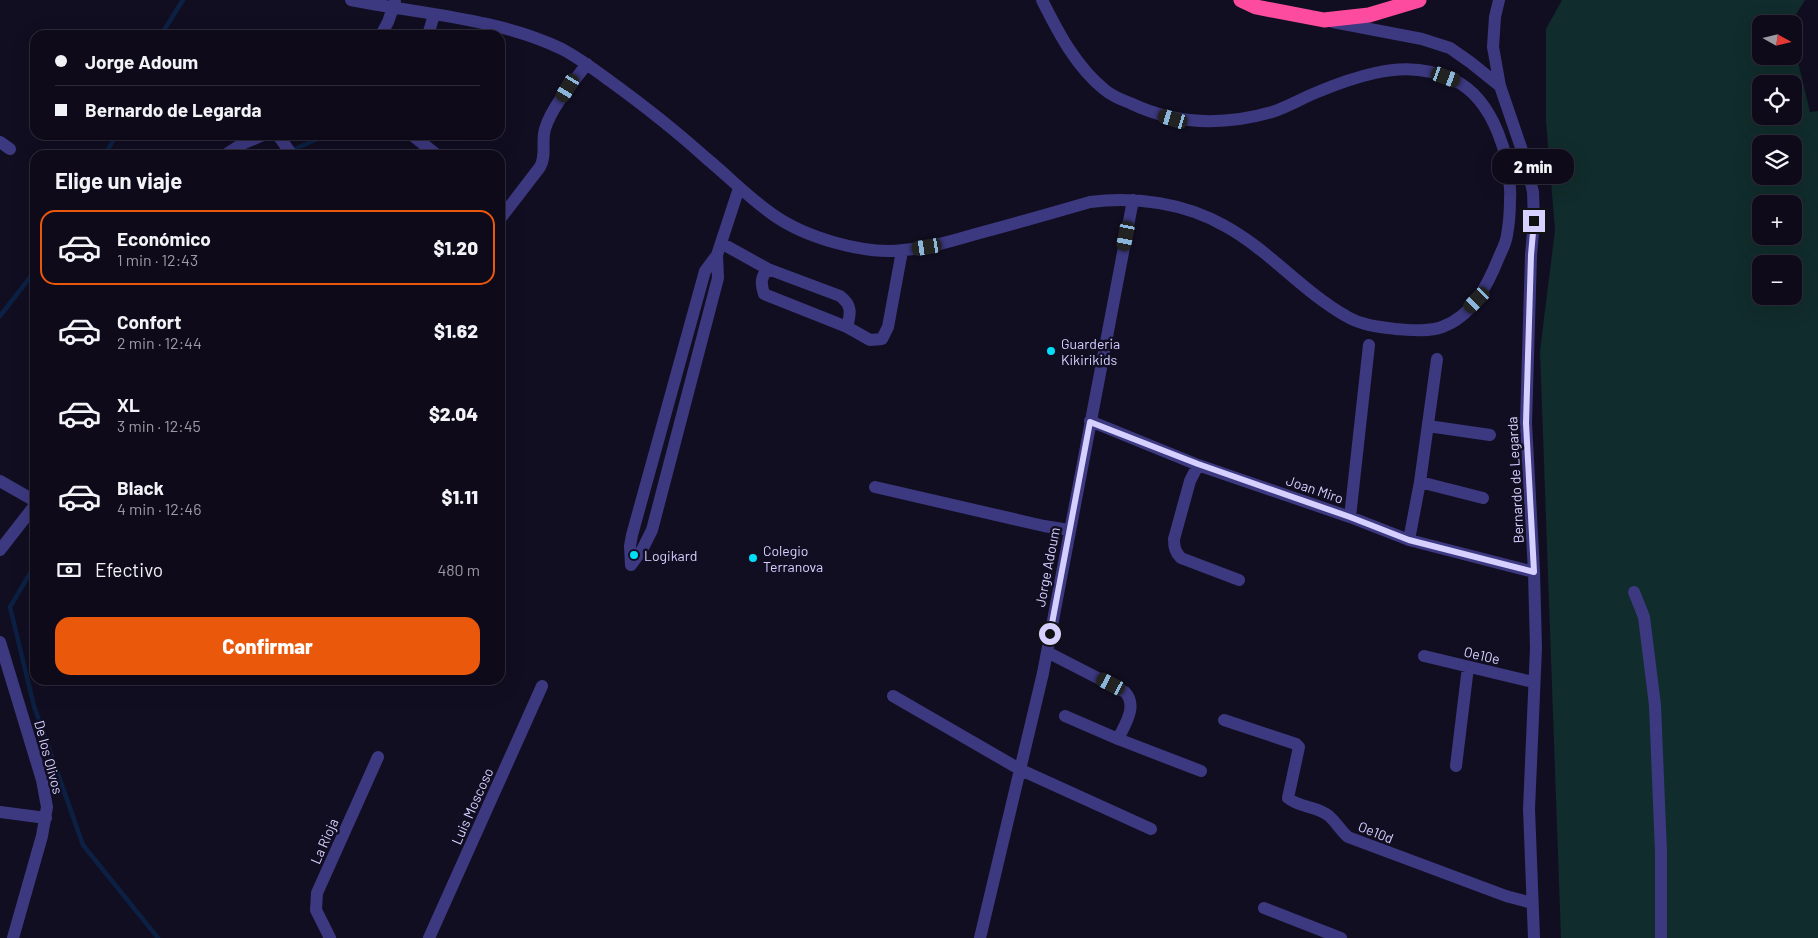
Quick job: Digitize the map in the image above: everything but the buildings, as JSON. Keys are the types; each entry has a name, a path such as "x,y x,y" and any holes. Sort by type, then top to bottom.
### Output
{"highway":[{"path":"1241,0 1256,7 1324,20 1369,15 1419,0"}],"street":[{"path":"351,0 394,4 434,15 496,27 533,37 563,50 587,64 672,128 739,188 773,215 806,232 841,245 869,250 902,251 927,247 1090,202 1110,199 1133,200 1182,208 1225,226 1254,245 1322,300 1348,318 1366,324 1418,330 1442,328 1460,318 1477,300 1490,281 1507,238 1511,190 1504,148 1497,127 1473,93 1456,81 1437,74 1414,69 1392,69 1322,90 1275,111 1249,118 1199,122 1173,119 1146,111 1106,91 1086,72 1057,29 1042,0"},
{"name":"Bernardo de Legarda","path":"1499,0 1495,17 1493,47 1500,86 1526,162 1533,192 1534,221 1531,255 1526,423 1536,648 1533,682 1529,809 1534,938"},
{"path":"383,30 394,4"},
{"path":"430,30 434,15"},
{"path":"1324,20 1422,39 1450,48 1500,86"},
{"path":"505,212 540,167 544,157 544,132 546,124 568,88 587,64"},
{"path":"1497,127 1512,120"},
{"path":"233,150 251,140"},
{"path":"418,140 431,150"},
{"path":"719,249 718,278 652,530 642,550 631,565 630,546 632,536 704,271 719,249 739,188"},
{"name":"Jorge Adoum","path":"980,938 1021,770 1046,652 1133,200"},
{"path":"719,249 840,296 850,306 851,312 847,327"},
{"path":"768,269 761,280 764,294 847,327 870,340 882,339 886,335 902,251"},
{"path":"1350,517 1369,345"},
{"path":"1409,540 1420,482 1437,359"},
{"path":"670,395 687,399"},
{"name":"Joan Miro","path":"1090,422 1198,464 1350,517 1409,540 1534,572"},
{"path":"1428,426 1490,435"},
{"path":"1198,464 1190,481 1174,539 1174,547 1182,558 1239,580"},
{"path":"0,481 30,498"},
{"path":"1420,482 1482,498"},
{"path":"875,487 1044,526 1069,530"},
{"path":"0,550 30,511"},
{"path":"1634,592 1644,617 1655,705 1661,852 1661,938"},
{"name":"De los Olivos","path":"0,642 42,780 47,808 42,836 13,938"},
{"path":"1046,652 1125,692 1130,697 1130,710 1118,739"},
{"name":"Oe10e","path":"1424,656 1533,682"},
{"path":"1456,766 1468,667"},
{"name":"Luis Moscoso","path":"429,938 542,686"},
{"path":"893,696 1021,770 1151,829"},
{"path":"1065,716 1201,771"},
{"name":"Oe10d","path":"1224,720 1296,744 1299,747 1288,798 1294,803 1329,816 1348,837 1506,896 1532,903"},
{"name":"La Rioja","path":"330,938 316,910 317,893 378,757"},
{"path":"0,812 46,818"},
{"path":"1264,908 1341,938"}],"green space":[{"path":"1562,0 1805,0 1796,15 1752,15 1752,65 1799,65 1801,75 1752,75 1752,125 1802,125 1802,78 1810,112 1818,111 1818,938 1561,938 1540,351 1555,230 1546,121 1546,29"}],"waterway":[{"path":"164,30 183,0"},
{"path":"108,150 113,140"},
{"path":"292,150 315,140"},
{"path":"0,316 30,277"},
{"path":"30,573 10,607 34,706 83,845 158,938"}],"place":[{"name":"Guarderia Kikirikids","path":"1051,351"},
{"name":"Logikard","path":"634,555"},
{"name":"Colegio Terranova","path":"753,558"}],"route":[{"path":"1050,634 1090,422 1198,464 1350,517 1409,540 1534,572 1526,423 1531,255 1534,221"}]}
